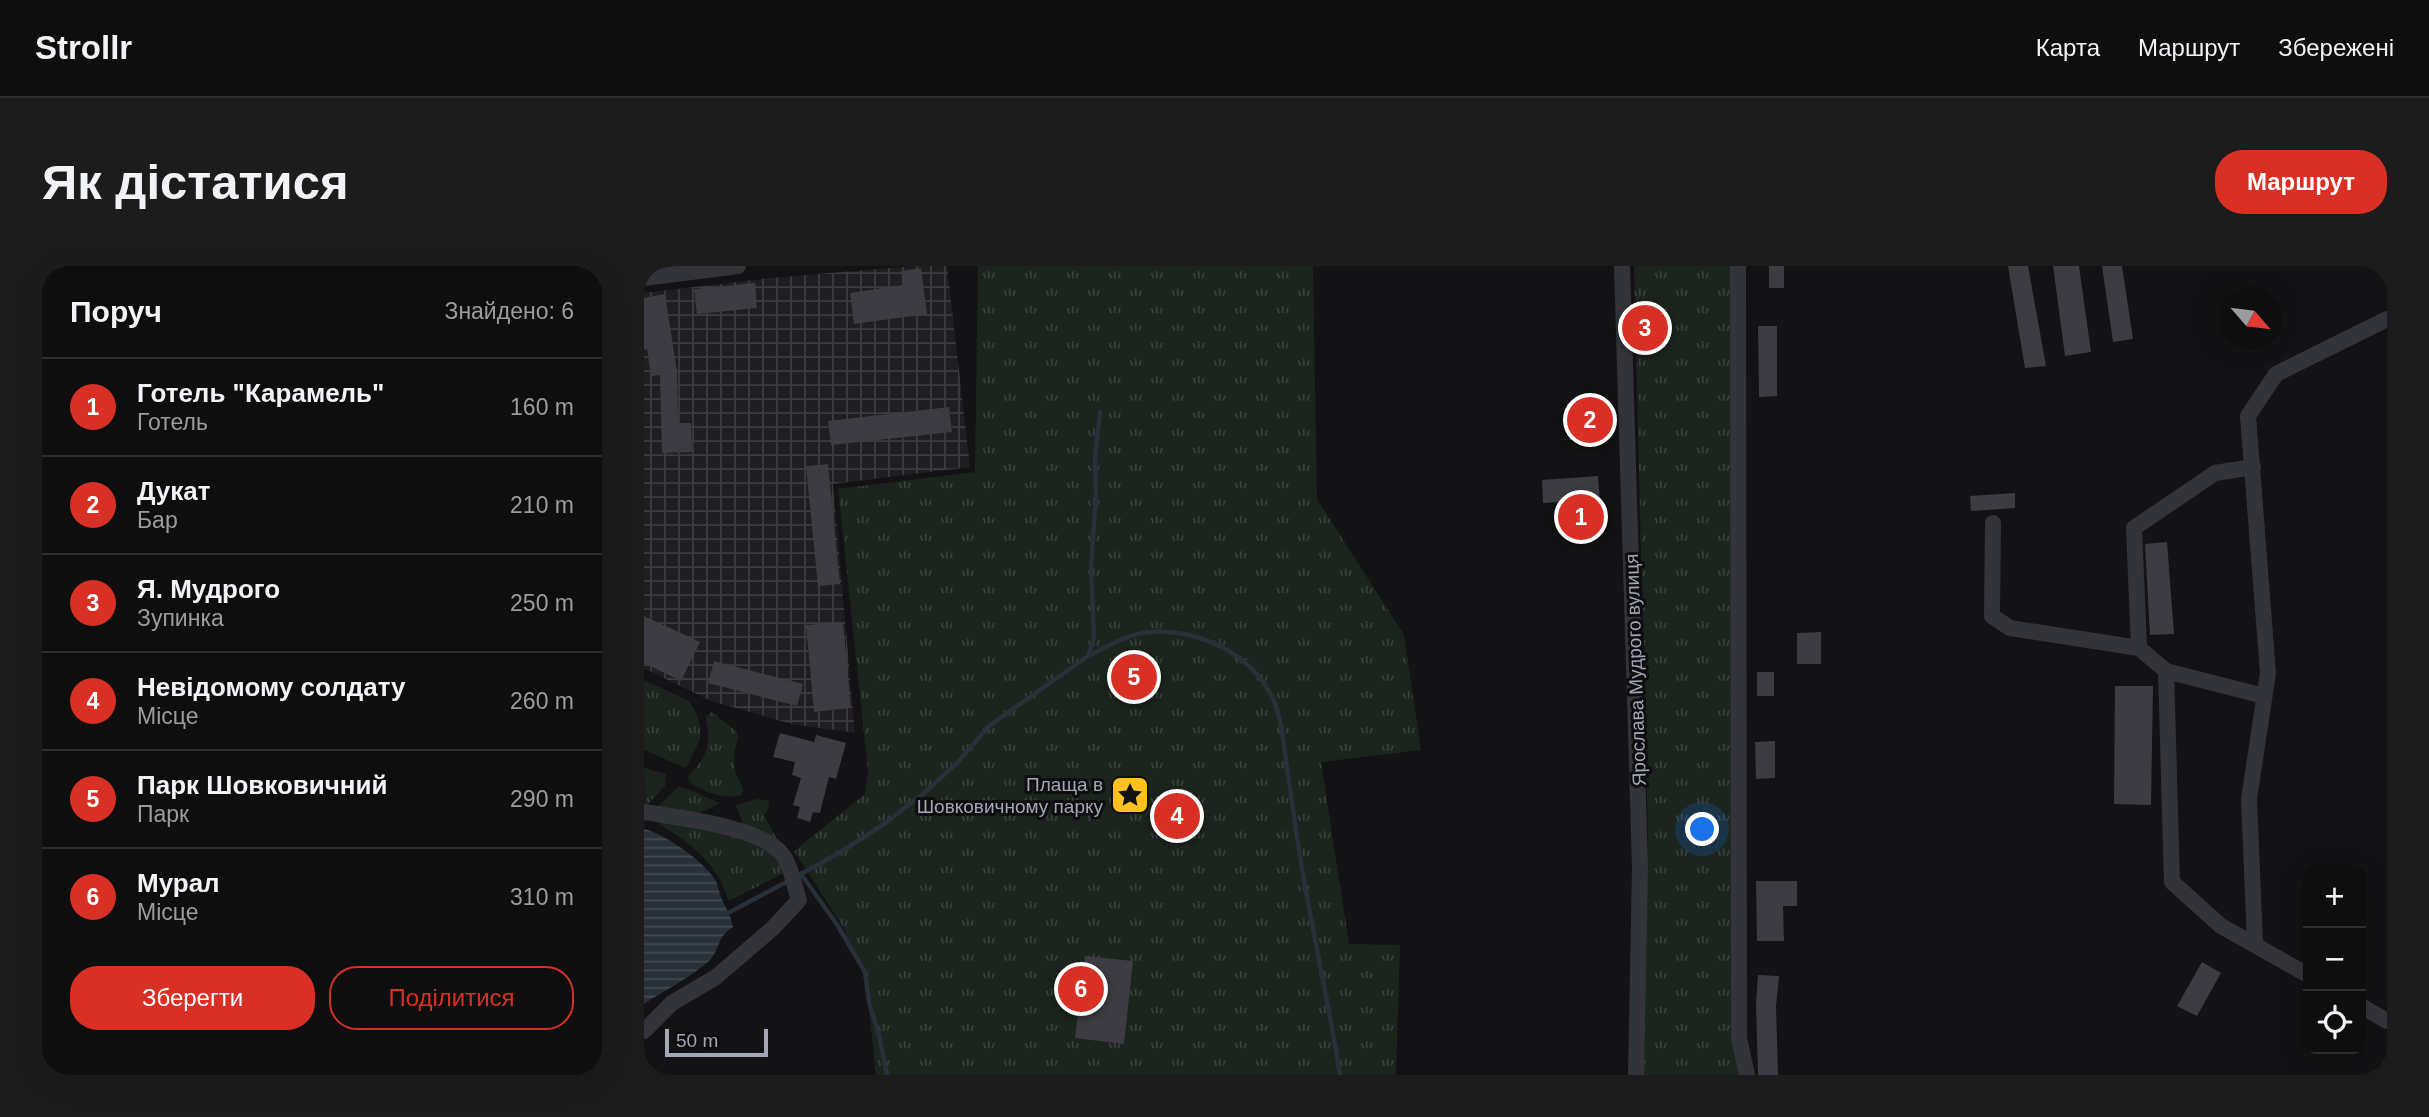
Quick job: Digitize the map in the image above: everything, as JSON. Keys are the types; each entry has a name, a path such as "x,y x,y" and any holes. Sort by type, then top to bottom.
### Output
{"street":[{"path":"644,278 738,266"},
{"name":"Ярослава Мудрого вулиця","path":"1622,266 1640,867 1636,1075"},
{"path":"1738,266 1739,1038 1747,1075"},
{"path":"2255,943 2249,799 2268,673 2248,416 2276,374 2387,319"},
{"path":"2139,648 2134,528 2215,473 2253,467"},
{"path":"1993,523 1992,616 2010,628 2139,648 2166,671 2264,696"},
{"path":"2166,671 2172,882 2221,926 2303,972"},
{"path":"644,812 727,827 765,841 783,855 799,900 773,928 716,977 672,1003 644,1031"},
{"path":"2366,1009 2387,1021"}],"shaded area":[{"path":"915,266 947,266 970,467 833,484 855,733 792,724 711,701 644,668 644,293 770,278"},
{"path":"644,829 673,842 711,873 733,927 723,935 708,962 644,1004"}],"green space":[{"path":"978,266 1313,266 1317,499 1404,635 1421,750 1321,762 1349,944 1400,945 1396,1075 876,1075 865,972 851,949 845,930 794,851 865,794 868,771 838,489 975,472"},
{"path":"1634,266 1730,266 1740,1075 1642,1075 1648,836"},
{"path":"644,680 689,701 695,711 700,724 700,739 686,768 644,750"},
{"path":"712,712 736,731 738,738 734,753 735,772 743,789 741,795 714,794 689,782 688,776 706,751 706,716"},
{"path":"644,768 666,774 665,786 645,807"},
{"path":"678,787 720,803 696,815 654,810"},
{"path":"757,799 768,800 769,808 764,815 778,841 745,830 736,805"},
{"path":"660,820 721,832 754,842 775,854 782,874 729,901 710,865 693,847 659,824"}],"building":[{"path":"1769,266 1784,266 1784,288 1769,288"},
{"path":"2008,266 2028,266 2046,366 2025,368"},
{"path":"2053,266 2079,266 2091,352 2065,356"},
{"path":"2102,266 2122,266 2133,339 2113,342"},
{"path":"921,268 927,314 854,324 850,293 903,285 901,271"},
{"path":"755,283 757,308 697,314 694,289"},
{"path":"665,294 677,372 678,423 691,423 692,452 662,453 660,375 651,376 647,349 644,350 644,298"},
{"path":"1758,326 1777,326 1777,396 1759,397"},
{"path":"1589,401 1591,439 1569,440 1567,403"},
{"path":"949,407 952,432 831,445 828,421"},
{"path":"828,464 840,584 818,586 806,466"},
{"path":"1598,476 1602,531 1562,533 1560,502 1543,503 1542,480"},
{"path":"2015,493 2015,508 1971,511 1970,496"},
{"path":"2167,542 2174,634 2150,635 2145,544"},
{"path":"644,616 700,642 681,681 644,663"},
{"path":"843,622 851,708 814,712 806,625"},
{"path":"1821,632 1821,664 1797,664 1797,633"},
{"path":"714,661 803,684 797,706 708,683"},
{"path":"1757,672 1774,672 1774,696 1757,696"},
{"path":"2115,686 2153,686 2151,805 2114,804"},
{"path":"780,733 814,742 816,735 846,743 836,779 829,777 820,813 813,812 810,822 797,818 800,807 793,805 801,778 792,775 795,762 773,757"},
{"path":"1775,741 1775,778 1756,779 1755,742"},
{"path":"1756,881 1797,881 1797,906 1783,906 1784,941 1757,941"},
{"path":"1085,956 1133,961 1124,1044 1075,1038"},
{"path":"2202,962 2221,973 2197,1016 2177,1006"},
{"path":"1758,975 1779,976 1776,1006 1778,1075 1758,1075"}],"waterway":[{"path":"797,876 884,824 957,763 989,726 1088,656 1094,637 1091,568 1096,496 1095,458 1100,412"},
{"path":"1089,656 1115,642 1142,633 1178,633 1196,637 1229,651 1256,674 1272,696 1280,722 1303,873 1340,1075"},
{"path":"801,874 838,926 865,972 869,1002 887,1075"},
{"path":"730,912 790,880"}],"place":[{"name":"Я. Мудрого","path":"1645,328"},
{"name":"Дукат","path":"1590,420"},
{"name":"Готель \"Карамель\"","path":"1581,517"},
{"name":"Парк Шовковичний","path":"1134,677"},
{"name":"Плаща в Шовковичному парку","path":"1130,795"},
{"name":"Невідомому солдату","path":"1177,816"},
{"name":"Мурал","path":"1081,989"}]}
